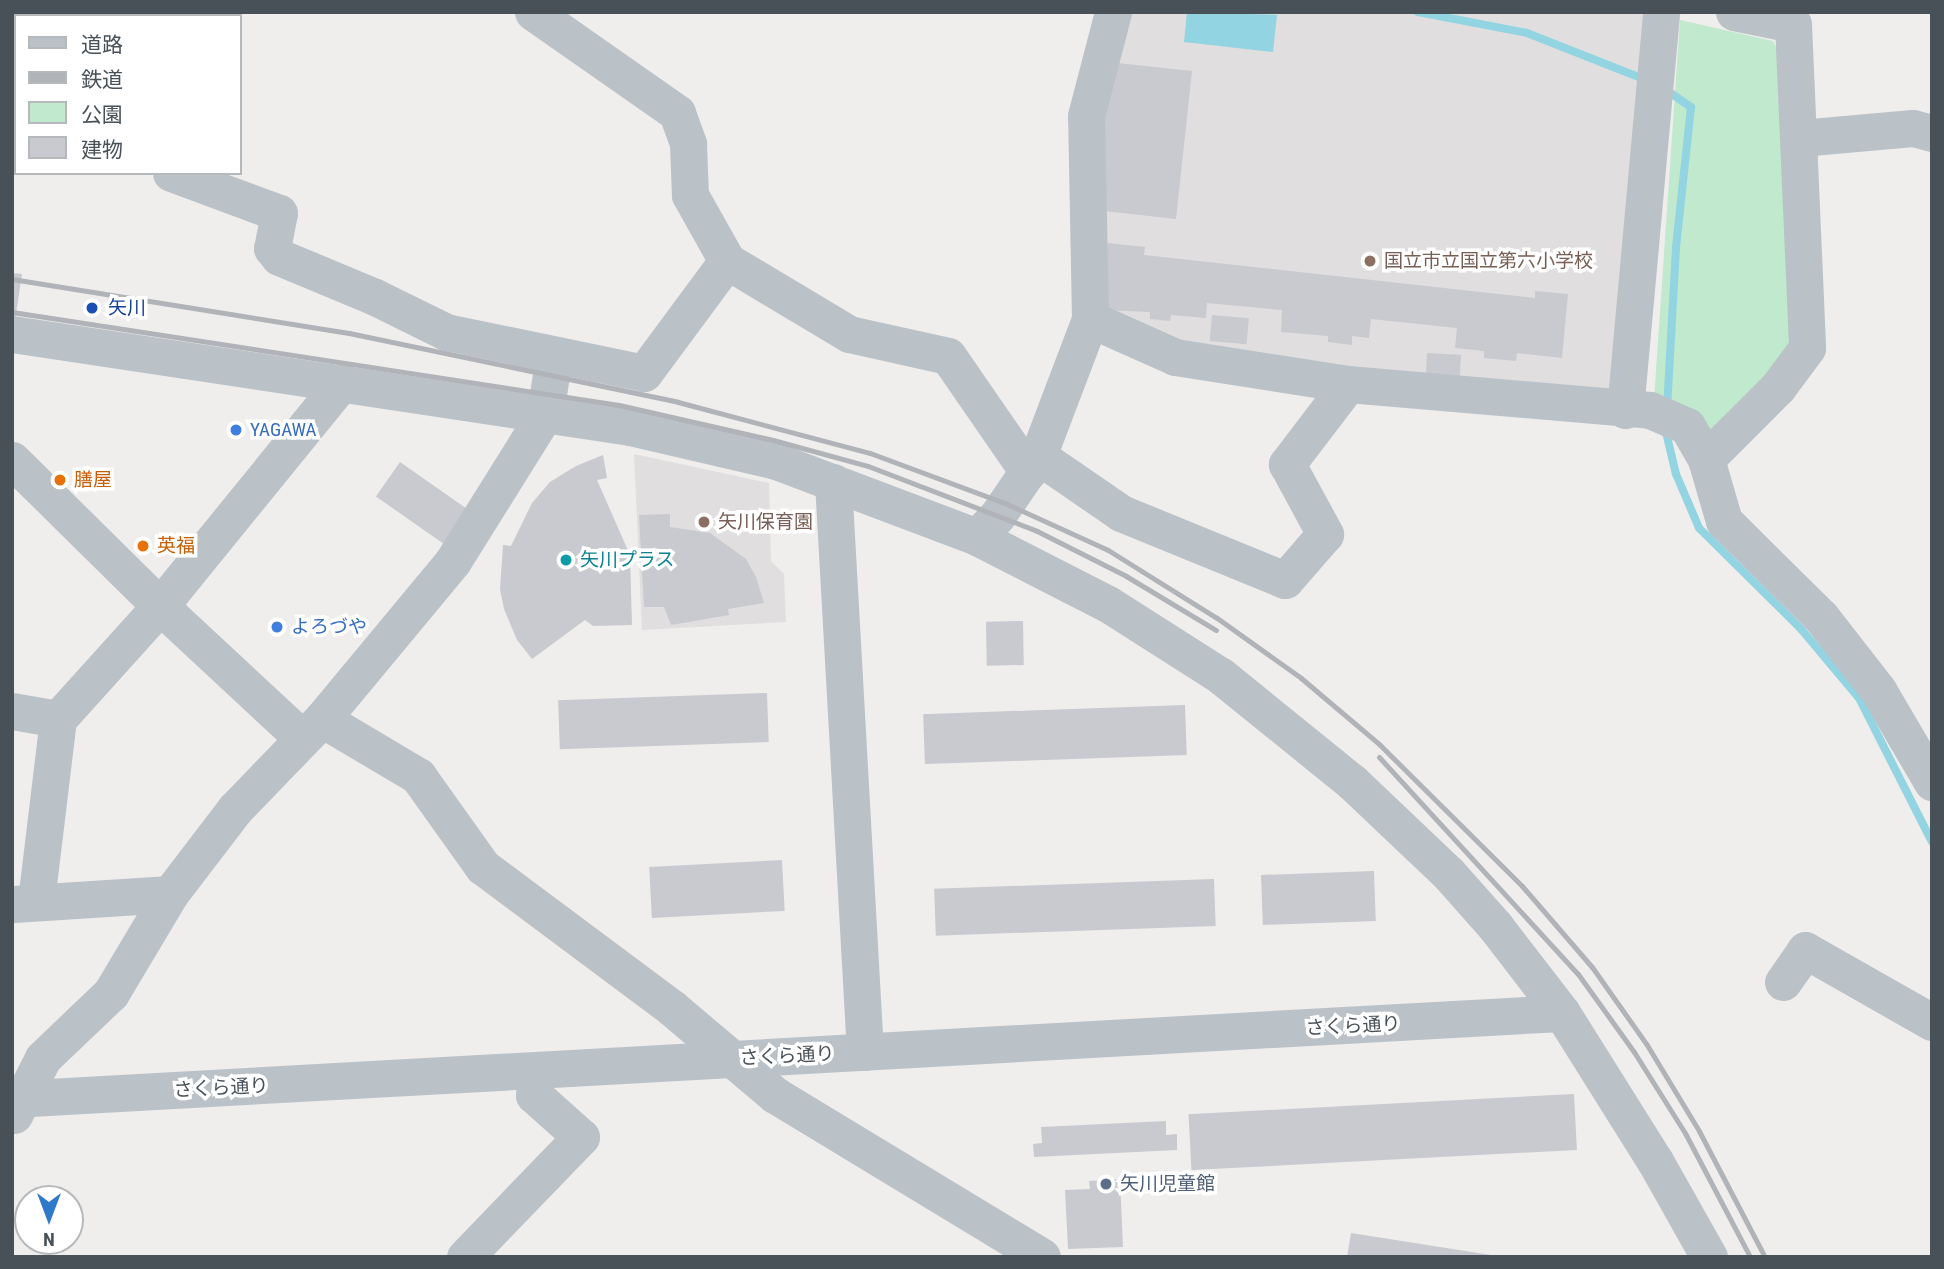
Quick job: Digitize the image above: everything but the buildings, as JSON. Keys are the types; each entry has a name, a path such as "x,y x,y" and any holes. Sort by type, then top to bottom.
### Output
{"street":[{"path":"533,12 677,113 688,144 690,195 727,261 849,334 948,356 1033,464 1121,513 1285,580 1325,534 1287,464 1348,384"},
{"path":"977,537 997,516 1033,464 1090,319 1086,116 1113,12"},
{"path":"1638,410 1661,12"},
{"path":"1706,459 1778,387 1807,348 1793,24 1734,12"},
{"path":"1800,138 1913,128 1932,133"},
{"path":"176,175 279,213 272,248 279,257 375,297 446,332 644,373 727,261"},
{"path":"1090,319 1175,357 1348,384 1638,410 1687,426 1706,459 1724,521 1821,617 1878,690 1932,782"},
{"path":"12,334 545,414 709,445 776,461 833,482 977,537 1051,572 1221,676 1352,782 1448,873 1495,926 1562,1013 1656,1161 1709,1257"},
{"path":"15,1106 43,1058 111,993 170,894 235,809 312,728 453,561 545,414 554,355"},
{"path":"170,894 24,903 58,719 160,606 342,382"},
{"path":"12,460 160,606 312,728 418,776 484,867 672,1008 775,1095 1042,1257"},
{"path":"833,482 864,1052"},
{"path":"12,711 58,719"},
{"path":"1783,982 1805,950 1932,1023"},
{"name":"さくら通り","path":"15,1106 536,1071 1562,1013"},
{"path":"474,1253 581,1137 534,1095 536,1071"}],"shaded area":[{"name":"国立市立国立第六小学校","path":"1113,12 1661,12 1625,410 1348,384 1090,319"},
{"name":"矢川保育園","path":"634,454 769,483 771,561 784,574 786,622 642,630"}],"green space":[{"path":"1680,20 1773,41 1780,55 1797,335 1708,447 1654,400"}],"water":[{"path":"1187,12 1277,15 1273,52 1184,42"}],"waterway":[{"path":"1418,12 1527,33 1644,79"},
{"path":"1665,89 1691,107 1676,248 1667,408"},
{"path":"1665,428 1676,474 1699,528 1801,629 1859,698 1932,842"}],"railway":[{"path":"12,279 349,333 678,402 870,453 1007,504 1108,550 1217,618 1301,678 1379,744 1522,886 1592,967 1647,1045 1699,1131 1765,1257"},
{"path":"12,312 619,405 773,440 868,466 1037,531 1126,576 1216,630"},
{"path":"1379,757 1578,974 1634,1052 1685,1133 1750,1257"}],"place":[{"name":"国立市立国立第六小学校","path":"1370,261"},
{"name":"矢川","path":"92,308"},
{"name":"YAGAWA","path":"236,430"},
{"name":"膳屋","path":"60,480"},
{"name":"矢川保育園","path":"704,522"},
{"name":"英福","path":"143,546"},
{"name":"矢川プラス","path":"566,560"},
{"name":"よろづや","path":"277,627"},
{"name":"矢川児童館","path":"1106,1184"}]}
